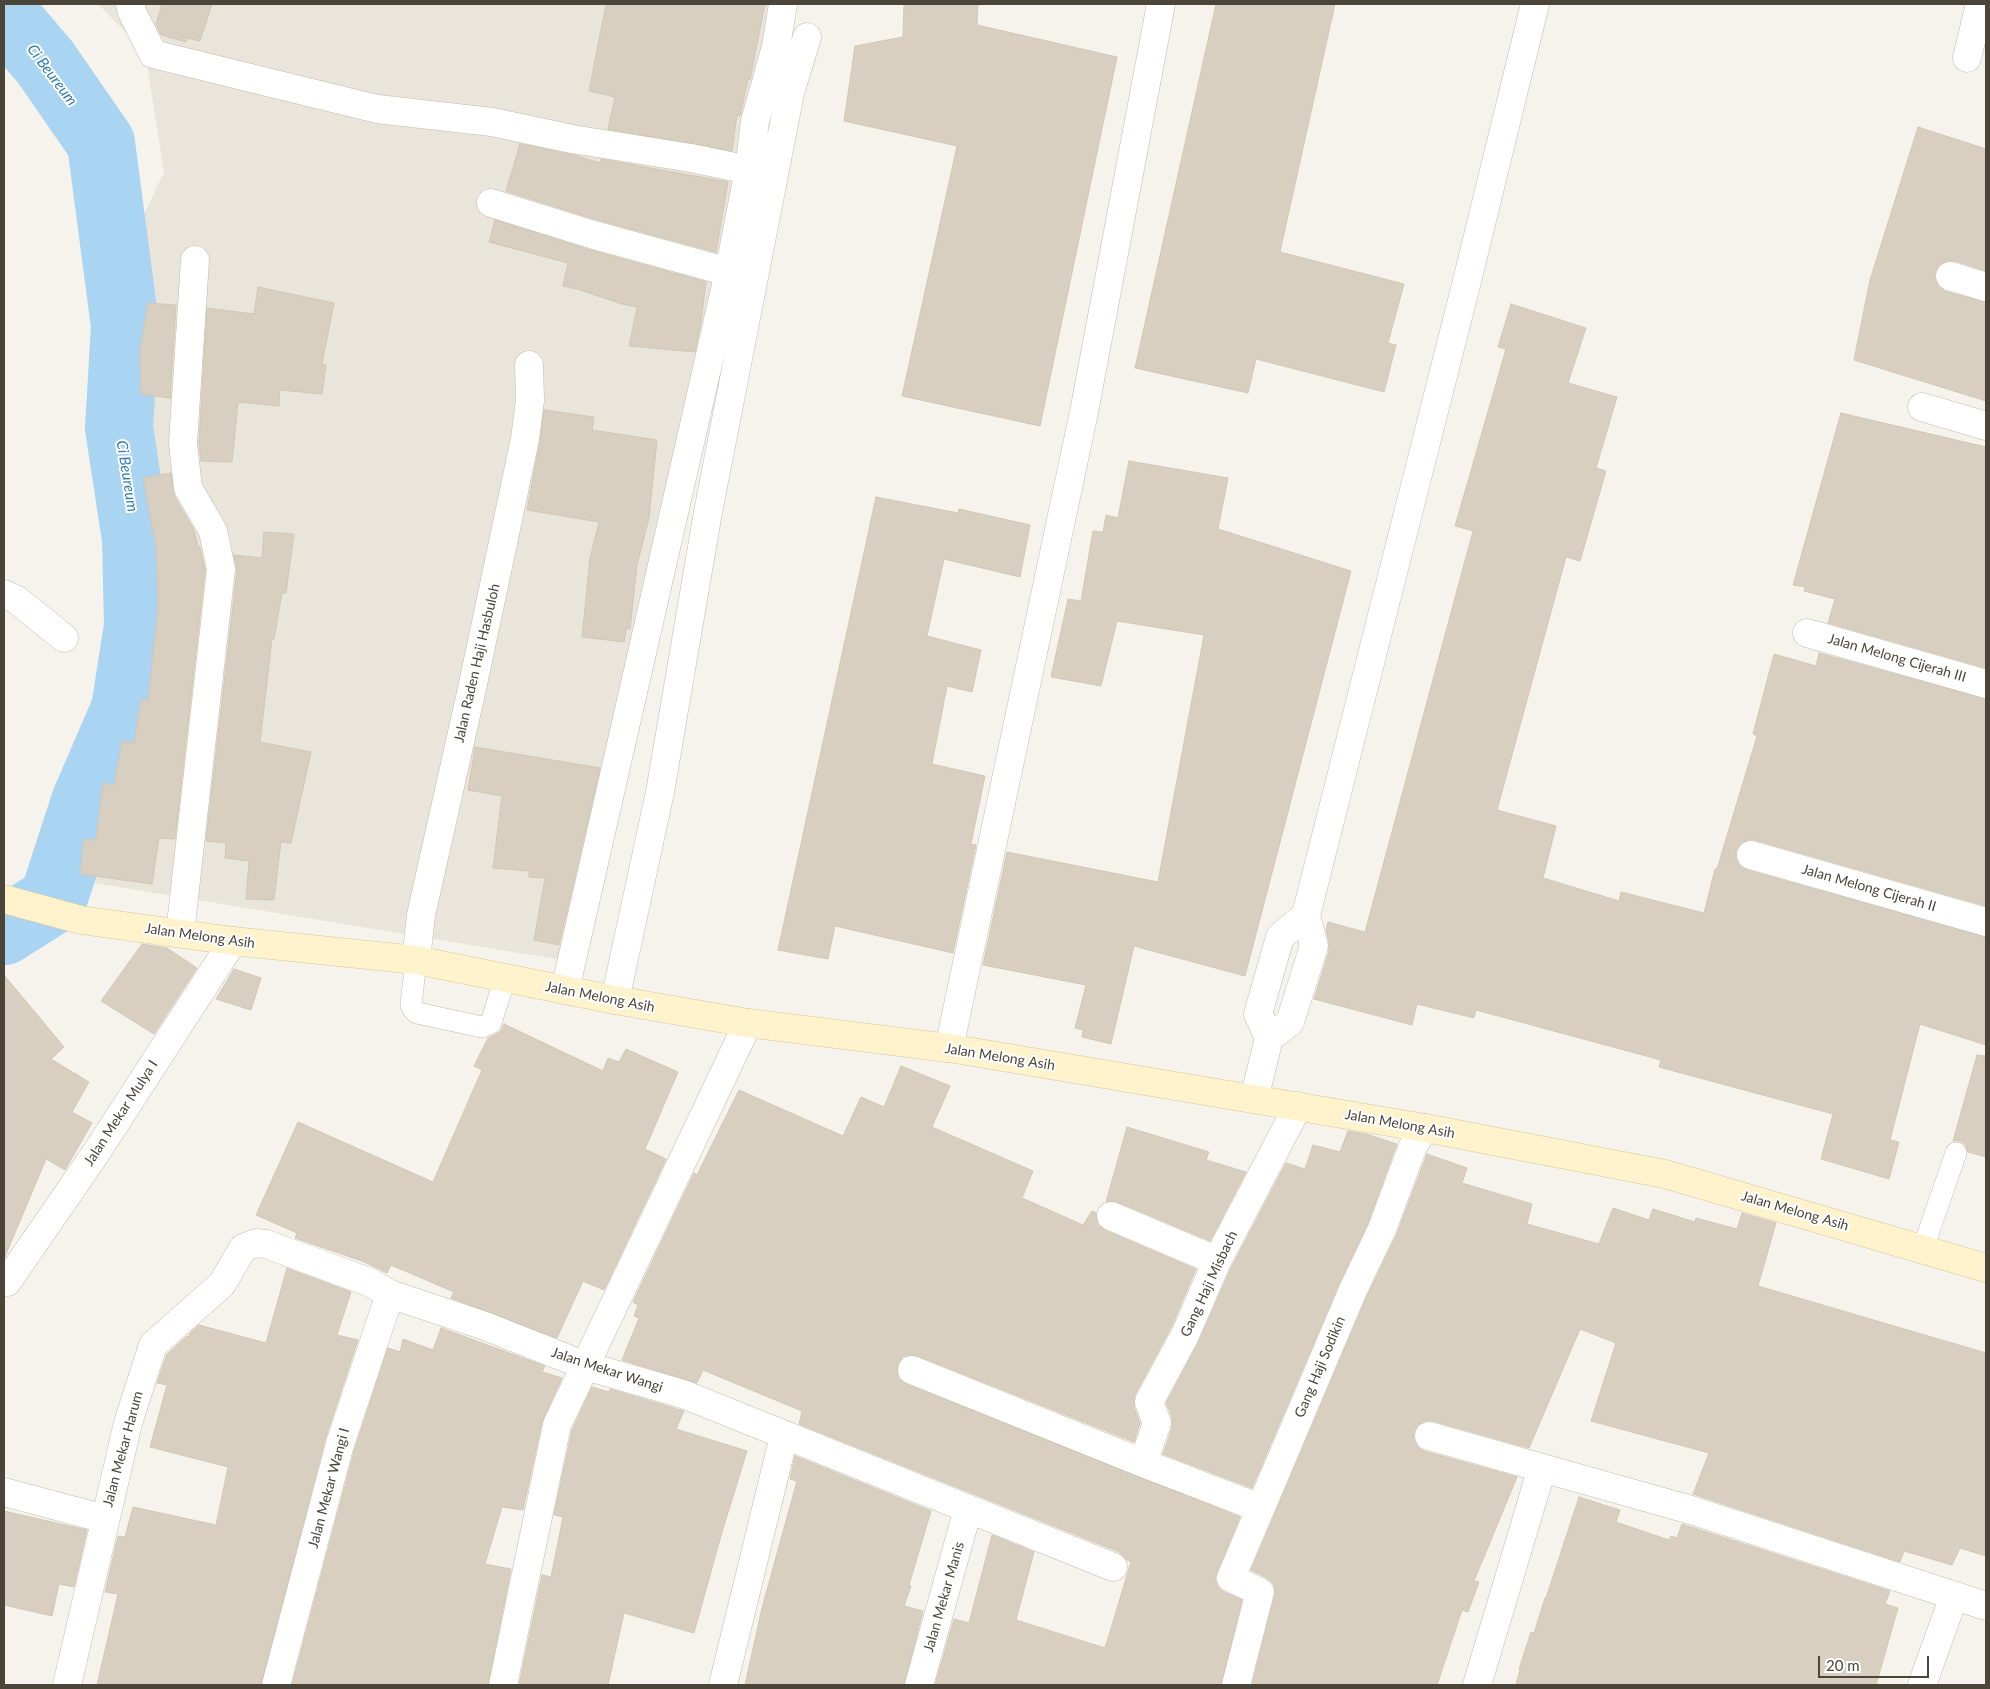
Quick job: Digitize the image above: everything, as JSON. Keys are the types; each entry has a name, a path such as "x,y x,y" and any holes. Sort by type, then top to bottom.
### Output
{"main road":[{"name":"Jalan Melong Asih","path":"4,899 81,920 233,941 416,960 615,1000 748,1024 949,1048 1425,1128 1664,1174 1923,1248 1986,1268"}],"street":[{"path":"130,4 153,54 377,109 492,122 572,139 691,158 749,170"},
{"path":"565,990 730,272 749,170 755,121 776,47 783,4"},
{"path":"949,1048 1084,412 1161,4"},
{"path":"1254,1099 1269,1038 1290,1022 1314,946 1306,915 1466,286 1535,4"},
{"path":"1966,58 1980,4"},
{"path":"615,1000 660,792 708,512 790,93 807,37"},
{"path":"491,203 594,235 730,272"},
{"path":"180,933 220,569 212,532 188,488 184,443 195,260"},
{"path":"1950,276 1986,287"},
{"name":"Jalan Raden Haji Hasbuloh","path":"416,960 421,915 525,439 530,400 529,365"},
{"path":"1922,407 1986,426"},
{"path":"4,594 17,600 64,638"},
{"name":"Jalan Melong Cijerah III","path":"1807,633 1986,684"},
{"name":"Jalan Melong Cijerah II","path":"1751,855 1986,922"},
{"name":"Jalan Mekar Mulya I","path":"7,1282 96,1153 233,941"},
{"path":"503,1685 557,1425 748,1024"},
{"name":"Gang Haji Misbach","path":"1143,1464 1158,1423 1149,1402 1185,1335 1217,1261 1298,1106"},
{"name":"Gang Haji Sodikin","path":"1236,1685 1260,1592 1231,1578 1353,1290 1382,1229 1413,1146 1425,1128"},
{"path":"1111,1216 1217,1261"},
{"name":"Jalan Mekar Wangi","path":"243,1248 256,1244 266,1244 369,1282 390,1294 486,1326 586,1366 683,1394 1113,1567"},
{"name":"Jalan Mekar Harum","path":"67,1685 128,1423 153,1345 222,1284 243,1248"},
{"name":"Jalan Mekar Wangi I","path":"276,1685 340,1444 390,1294"},
{"path":"912,1370 1143,1464 1260,1508"},
{"path":"723,1685 784,1436"},
{"path":"1429,1436 1691,1510 1986,1606"},
{"path":"1477,1685 1542,1468"},
{"path":"4,1492 105,1519"},
{"name":"Jalan Mekar Manis","path":"919,1685 968,1509"},
{"path":"1922,1685 1954,1596"}],"lane":[{"path":"416,960 411,1005 413,1009 417,1013 473,1025 482,1026 491,1023 505,978"},
{"path":"1923,1248 1956,1153"}],"shaded area":[{"path":"98,4 785,4 574,962 64,878 148,616 150,567 133,463 140,223 164,172 145,52"}],"building":[{"path":"162,4 212,4 200,41 187,38 186,42 161,35 156,24"},
{"path":"606,4 765,4 750,80 748,79 740,116 737,115 732,151 608,129 615,97 589,91"},
{"path":"904,4 978,4 977,25 1117,57 1040,426 902,396 957,146 844,121 855,46 903,37"},
{"path":"1216,4 1335,4 1280,252 1404,284 1388,343 1396,345 1384,392 1256,359 1248,393 1135,368"},
{"path":"1918,127 1986,149 1986,271 1955,261 1947,261 1939,265 1935,272 1935,279 1938,286 1945,291 1986,302 1986,401 1854,360 1870,280"},
{"path":"520,144 574,155 600,163 601,159 728,182 716,252 598,220 506,191"},
{"path":"495,220 590,250 706,282 695,352 629,346 637,307 563,286 568,263 489,242"},
{"path":"258,287 334,303 322,364 326,365 322,394 280,390 279,406 238,402 232,462 201,461 199,443 207,308 254,314"},
{"path":"148,303 176,305 170,398 141,394 140,350"},
{"path":"1511,304 1586,328 1568,383 1617,397 1596,468 1606,471 1580,561 1566,557 1497,810 1556,826 1543,878 1619,901 1621,892 1704,913 1715,869 1717,869 1757,736 1753,734 1774,654 1816,666 1819,653 1986,699 1986,906 1755,840 1741,843 1736,851 1736,859 1739,865 1747,870 1986,937 1986,1045 1920,1024 1890,1140 1899,1142 1889,1179 1821,1159 1833,1114 1659,1067 1661,1060 1476,1010 1474,1018 1417,1004 1412,1025 1314,999 1329,951 1326,930 1328,922 1365,932 1473,531 1455,526 1506,349 1498,347"},
{"path":"544,410 594,417 592,430 657,440 649,518 637,565 630,629 626,629 624,642 582,637 590,558 599,522 527,510"},
{"path":"1841,413 1986,447 1986,668 1828,623 1835,599 1804,591 1805,587 1793,585"},
{"path":"1129,461 1228,478 1218,529 1351,571 1245,976 1134,946 1111,1044 1082,1037 1083,1030 1075,1028 1086,985 983,965 1007,852 1158,882 1204,635 1117,621 1101,686 1051,677 1068,599 1081,601 1093,531 1103,532 1106,515 1118,518"},
{"path":"171,473 174,496 194,530 205,570 175,839 159,838 152,884 80,874 84,839 96,840 103,783 114,785 122,741 134,743 141,700 148,701 158,606 156,548 143,478"},
{"path":"876,497 958,513 959,509 1030,525 1020,577 944,559 927,636 981,650 972,692 947,686 932,764 985,776 971,844 976,845 953,953 835,926 828,959 778,950"},
{"path":"264,532 294,534 286,593 282,593 274,639 272,639 260,742 311,752 291,843 281,842 274,900 246,899 249,861 225,858 226,843 206,841 237,571 234,555 262,558"},
{"path":"475,747 600,768 559,945 534,940 545,878 529,877 529,871 493,868 502,796 468,790"},
{"path":"142,944 167,948 197,968 154,1034 101,1001"},
{"path":"234,969 261,978 251,1010 216,999"},
{"path":"4,975 64,1047 51,1059 89,1082 72,1112 92,1123 65,1170 46,1159 4,1259"},
{"path":"504,1024 603,1071 608,1058 619,1062 626,1049 678,1072 645,1149 666,1159 604,1290 583,1281 557,1338 451,1298 454,1292 391,1265 387,1273 362,1261 295,1238 297,1233 256,1215 298,1122 433,1182 482,1070 474,1066 488,1038 500,1032"},
{"path":"1977,1055 1986,1056 1986,1157 1968,1152 1965,1144 1960,1141 1953,1141"},
{"path":"901,1066 950,1086 932,1127 1033,1171 1022,1198 1083,1225 1092,1211 1096,1213 1098,1225 1105,1230 1196,1269 1171,1328 1135,1395 1134,1407 1140,1423 1134,1442 918,1356 910,1355 903,1357 898,1364 897,1372 899,1379 906,1384 1240,1517 1215,1579 1218,1587 1224,1592 1242,1600 1221,1685 935,1685 954,1619 969,1623 992,1535 1034,1552 1016,1620 1105,1648 1131,1562 1119,1552 799,1424 802,1411 703,1370 697,1383 622,1360 639,1318 634,1316 638,1305 633,1302 694,1173 697,1175 739,1090 843,1136 861,1097 884,1107"},
{"path":"1127,1127 1209,1152 1206,1160 1246,1172 1210,1241 1117,1202 1106,1202"},
{"path":"1348,1131 1366,1134 1397,1144 1368,1223 1339,1284 1252,1488 1163,1454 1172,1428 1172,1417 1166,1403 1199,1341 1231,1268 1286,1163 1305,1169 1313,1145 1340,1152"},
{"path":"1427,1154 1467,1168 1462,1183 1532,1204 1527,1224 1599,1244 1613,1208 1649,1220 1653,1209 1695,1222 1696,1218 1737,1229 1742,1213 1776,1223 1758,1286 1986,1353 1986,1556 1960,1548 1952,1565 1904,1551 1900,1562 1693,1494 1709,1453 1591,1421 1616,1343 1580,1329 1529,1448 1433,1421 1425,1421 1418,1425 1414,1431 1414,1440 1418,1447 1424,1451 1517,1477 1474,1581 1479,1582 1468,1612 1462,1610 1437,1685 1252,1685 1275,1589 1273,1583 1267,1578 1251,1570 1367,1296 1396,1236"},
{"path":"287,1268 351,1292 337,1335 358,1340 325,1440 261,1685 97,1685 118,1594 105,1592 118,1536 125,1537 133,1507 216,1525 228,1467 150,1447 167,1385 157,1383 167,1354 187,1336 189,1337 190,1333 199,1325 266,1343"},
{"path":"441,1328 545,1366 542,1372 562,1378 542,1422 523,1510 502,1507 485,1564 511,1569 488,1685 292,1685 355,1448 388,1348 400,1352 403,1339 433,1350"},
{"path":"592,1387 609,1392 610,1389 684,1411 676,1429 747,1451 694,1633 624,1613 608,1685 519,1685 542,1575 551,1577 563,1517 554,1515 572,1430"},
{"path":"795,1456 931,1511 904,1606 923,1611 904,1685 745,1685 762,1608 797,1481 790,1479"},
{"path":"1579,1497 1620,1510 1616,1522 1669,1540 1671,1536 1677,1538 1682,1524 1890,1591 1885,1604 1898,1608 1876,1685 1516,1685 1531,1632 1534,1633"},
{"path":"4,1511 87,1530 74,1587 59,1584 52,1616 4,1605"}],"waterway":[{"name":"Ci Beureum","path":"4,14 45,62 101,143 125,326 119,428 136,539 138,626 125,709 85,802 53,900 4,931"}]}
